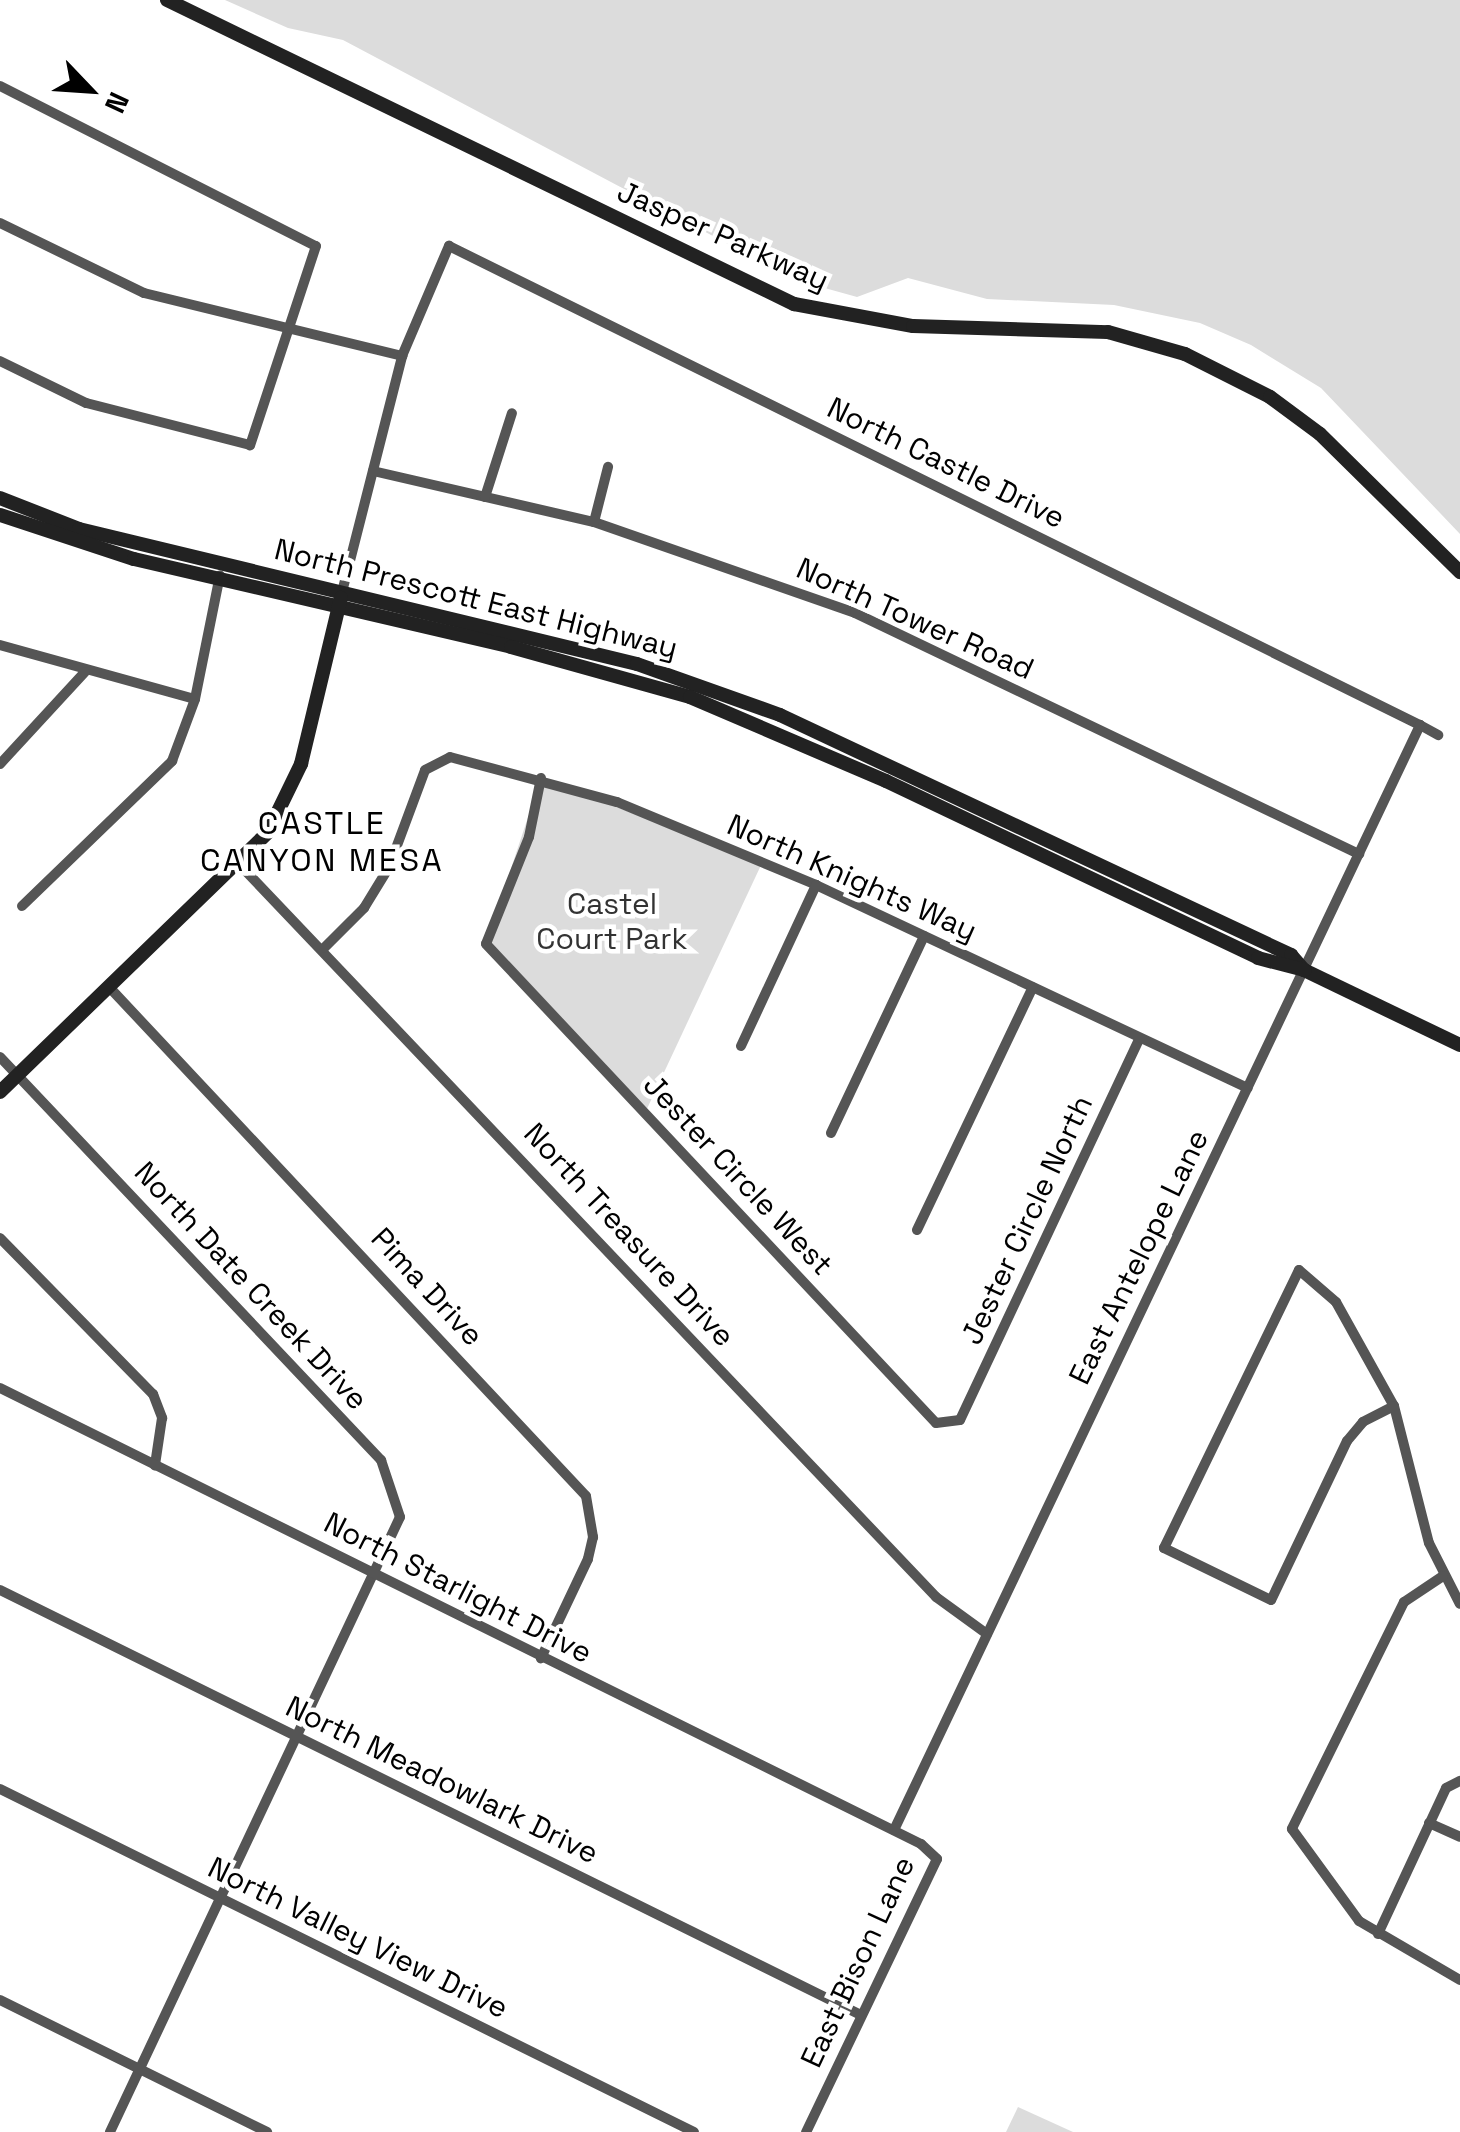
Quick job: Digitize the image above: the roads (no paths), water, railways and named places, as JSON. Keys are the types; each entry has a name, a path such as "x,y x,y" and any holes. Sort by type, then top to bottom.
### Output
{"street":[{"name":"Jasper Parkway","path":"167,0 794,304 913,326 1108,332 1199,360 1270,397 1320,434 1460,572"},
{"path":"0,86 316,246 250,445 86,403 0,360"},
{"path":"0,223 144,294 402,356 302,764 268,832 240,865 0,1092"},
{"name":"North Castle Drive","path":"402,356 449,246 1420,725"},
{"path":"485,496 512,413"},
{"path":"594,522 608,467"},
{"name":"North Tower Road","path":"372,472 594,522 855,613 1359,854"},
{"name":"North Prescott East Highway","path":"0,498 79,530 220,571 341,598 701,694 1290,955 1304,970 1460,1046"},
{"name":"North Prescott East Highway","path":"0,515 134,559 220,571"},
{"path":"22,906 172,761 196,699 220,571"},
{"path":"0,645 84,672 196,699"},
{"path":"0,764 84,672"},
{"path":"1420,725 1438,736"},
{"name":"East Antelope Lane","path":"894,1830 1420,725"},
{"name":"North Knights Way","path":"324,948 364,908 389,867 426,770 450,757 541,778 816,885 1248,1088"},
{"name":"Jester Circle West","path":"541,778 528,837 486,944 936,1423 960,1420"},
{"name":"North Treasure Drive","path":"240,865 324,948 938,1600 987,1634"},
{"path":"741,1046 816,885"},
{"path":"832,1133 924,936"},
{"path":"917,1230 1033,987"},
{"name":"Pima Drive","path":"110,988 586,1496 593,1537 588,1560 540,1658"},
{"name":"Jester Circle North","path":"960,1420 1140,1040"},
{"name":"North Date Creek Drive","path":"0,1057 382,1460 400,1516 378,1575 110,2132"},
{"path":"0,1238 153,1394 162,1418 156,1465"},
{"path":"1394,1406 1363,1422 1347,1441 1271,1600 1164,1548 1299,1270 1336,1302 1394,1406 1443,1576 1460,1604"},
{"name":"North Starlight Drive","path":"0,1388 894,1830"},
{"path":"1443,1576 1404,1602 1292,1829 1359,1920 1460,1980"},
{"name":"North Meadowlark Drive","path":"0,1590 862,2015"},
{"path":"1378,1934 1446,1788 1460,1780"},
{"name":"North Valley View Drive","path":"0,1789 694,2132"},
{"path":"1429,1823 1460,1837"},
{"name":"East Bison Lane","path":"806,2132 937,1859 894,1830"},
{"path":"0,2000 266,2132"}],"district":[{"name":"CASTLE CANYON MESA","path":"322,842"}],"park label":[{"name":"Castel Court Park","path":"612,921"}]}
